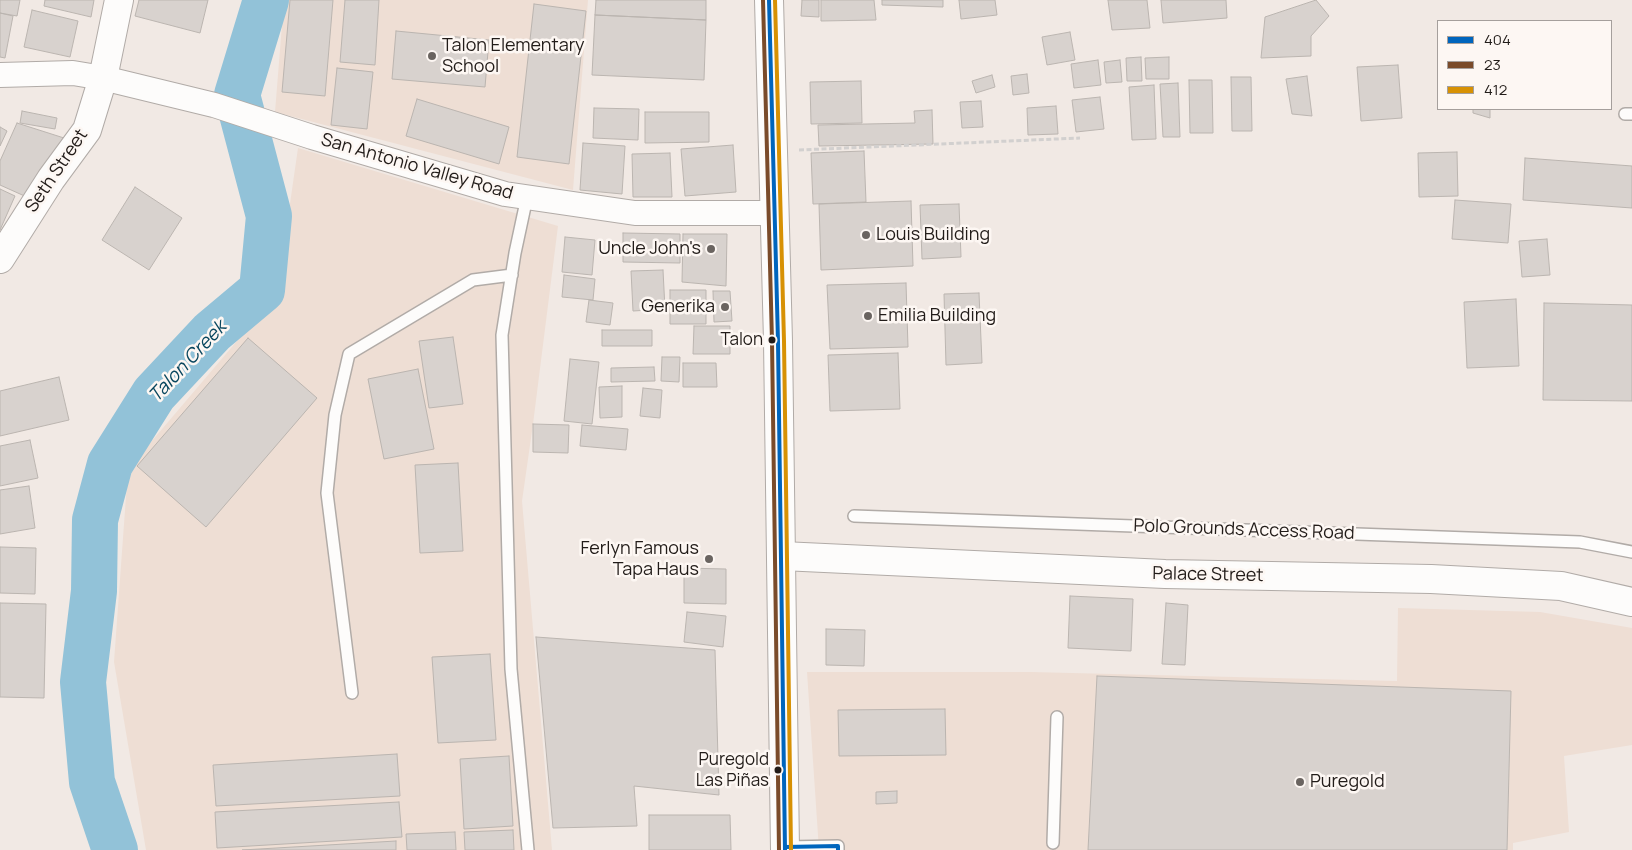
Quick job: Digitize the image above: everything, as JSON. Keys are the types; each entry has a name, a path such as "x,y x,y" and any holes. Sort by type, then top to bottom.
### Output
{"main road":[{"name":"Seth Street","path":"0,259 51,179 87,130 102,78 119,0"},
{"path":"769,0 782,556 785,848"},
{"name":"Palace Street","path":"782,556 1165,574 1459,580 1561,586 1632,602"}],"street":[{"name":"San Antonio Valley Road","path":"0,75 73,73 102,78 214,106 505,194 527,198 635,213 774,213"}],"lane":[{"path":"527,198 502,335 511,669 528,850"},
{"path":"352,693 327,493 335,416 349,354 473,280 512,275"},
{"name":"Polo Grounds Access Road","path":"854,516 1580,542 1632,552"},
{"path":"1053,843 1057,717"},
{"path":"785,848 838,846 838,850"}],"path":[{"path":"773,151 1080,138"}],"shaded area":[{"name":"Talon Elementary School","path":"284,0 588,0 573,190 275,112"},
{"path":"298,148 558,226 522,501 552,850 146,850 114,662 128,469 277,294"},
{"name":"Puregold","path":"1398,608 1540,612 1632,628 1632,745 1564,756 1569,832 1513,843 1513,850 819,850 807,672 1031,672 1397,681"}],"building":[{"path":"0,0 20,0 17,16 0,13"},
{"path":"45,0 94,0 91,17 44,6"},
{"path":"139,0 208,0 200,33 135,16"},
{"path":"290,0 333,0 325,96 282,92"},
{"path":"345,0 379,0 375,65 340,62"},
{"path":"596,0 706,0 706,20 595,15"},
{"path":"802,0 819,0 819,17 801,16"},
{"path":"821,0 874,0 876,20 821,21"},
{"path":"882,0 943,0 943,7 882,5"},
{"path":"959,0 995,0 997,15 961,19"},
{"path":"1108,0 1147,0 1150,28 1112,30"},
{"path":"1161,0 1226,0 1227,18 1163,23"},
{"path":"1316,0 1329,16 1311,36 1311,56 1261,58 1265,17"},
{"path":"534,4 586,11 569,164 517,157"},
{"path":"32,10 78,21 70,57 24,47"},
{"path":"0,13 13,16 5,58 0,57"},
{"path":"595,15 706,20 704,80 592,75"},
{"path":"396,31 489,40 485,87 392,79"},
{"path":"1070,32 1075,60 1047,65 1042,37"},
{"path":"1141,57 1142,81 1127,81 1126,58"},
{"path":"1169,57 1169,79 1146,79 1145,58"},
{"path":"1098,60 1101,85 1074,88 1071,64"},
{"path":"1120,60 1122,82 1106,83 1104,62"},
{"path":"1398,65 1402,118 1361,121 1357,67"},
{"path":"337,68 373,72 367,129 331,125"},
{"path":"1027,74 1029,93 1013,95 1011,76"},
{"path":"992,75 995,87 976,93 972,81"},
{"path":"1307,76 1312,116 1292,114 1286,79"},
{"path":"1231,77 1251,77 1252,131 1232,131"},
{"path":"1189,80 1212,80 1213,133 1190,133"},
{"path":"861,81 862,123 811,124 810,82"},
{"path":"1178,83 1180,137 1163,137 1160,84"},
{"path":"1154,85 1156,139 1132,140 1129,87"},
{"path":"1100,97 1104,129 1076,132 1072,100"},
{"path":"417,99 509,127 499,164 406,136"},
{"path":"981,101 983,127 962,128 960,102"},
{"path":"1056,106 1058,134 1028,135 1027,108"},
{"path":"594,108 639,109 638,140 593,138"},
{"path":"932,110 933,144 819,146 818,125 915,123 914,111"},
{"path":"1473,110 1490,110 1490,118 1473,113"},
{"path":"22,111 57,118 55,129 20,123"},
{"path":"645,112 709,112 709,142 645,143"},
{"path":"17,123 64,138 29,198 0,185 0,161"},
{"path":"0,127 7,131 0,146"},
{"path":"583,143 625,146 622,194 580,190"},
{"path":"733,145 736,192 685,196 681,149"},
{"path":"864,151 866,202 813,204 811,153"},
{"path":"1457,152 1458,196 1419,197 1418,153"},
{"path":"670,153 672,197 633,197 632,154"},
{"path":"1525,158 1632,166 1632,208 1523,200"},
{"path":"135,187 182,218 149,270 102,240"},
{"path":"0,189 15,196 0,230"},
{"path":"1455,200 1511,204 1508,243 1452,239"},
{"name":"Louis Building","path":"911,201 913,266 821,270 819,204"},
{"path":"959,204 961,257 922,259 920,205"},
{"path":"623,233 680,234 680,263 623,262"},
{"path":"683,234 727,234 726,286 682,282"},
{"path":"565,237 595,240 592,275 562,272"},
{"path":"1547,239 1550,275 1522,277 1519,241"},
{"path":"663,270 665,309 633,311 631,271"},
{"path":"564,275 595,279 593,300 562,297"},
{"name":"Emilia Building","path":"906,283 908,347 830,349 827,285"},
{"path":"670,290 706,290 706,324 670,324"},
{"path":"713,291 730,291 732,321 714,322"},
{"path":"979,293 982,363 946,365 944,294"},
{"path":"1516,299 1519,366 1467,368 1464,302"},
{"path":"589,300 613,303 610,325 586,322"},
{"path":"1544,303 1632,305 1632,401 1543,400"},
{"path":"694,326 730,326 730,354 693,354"},
{"path":"602,330 652,330 652,346 602,346"},
{"path":"453,337 463,404 429,408 419,341"},
{"path":"248,338 317,398 206,527 137,466"},
{"path":"898,353 900,409 830,411 828,355"},
{"path":"662,357 680,357 679,382 661,381"},
{"path":"570,359 599,362 592,424 564,421"},
{"path":"683,363 716,363 717,387 683,387"},
{"path":"654,367 655,381 611,382 611,368"},
{"path":"418,369 434,449 384,459 368,379"},
{"path":"59,377 69,420 0,436 0,391"},
{"path":"622,386 622,417 600,418 599,387"},
{"path":"643,388 662,390 660,418 640,416"},
{"path":"533,424 569,425 568,453 533,452"},
{"path":"582,425 628,429 626,450 580,446"},
{"path":"30,440 38,478 0,486 0,446"},
{"path":"458,463 463,551 420,553 415,465"},
{"path":"29,486 35,528 0,534 0,490"},
{"path":"0,547 36,548 35,594 0,593"},
{"path":"684,568 726,569 726,604 684,603"},
{"path":"1070,596 1133,599 1131,651 1068,648"},
{"path":"0,603 46,604 44,698 0,697"},
{"path":"1166,603 1188,605 1185,665 1162,664"},
{"path":"687,612 726,616 723,647 684,642"},
{"path":"826,629 865,630 864,666 826,665"},
{"path":"536,637 715,650 719,795 634,786 637,826 553,828"},
{"path":"490,654 496,740 438,743 432,657"},
{"name":"Puregold","path":"1097,676 1511,691 1507,850 1088,850"},
{"path":"945,709 946,755 839,756 838,710"},
{"path":"397,754 400,796 216,806 213,765"},
{"path":"509,756 513,826 464,829 460,759"},
{"path":"897,791 897,803 876,804 876,792"},
{"path":"399,802 402,837 217,848 215,812"},
{"path":"649,815 730,815 731,850 649,850"},
{"path":"513,830 514,850 465,850 464,832"},
{"path":"455,832 456,850 407,850 406,834"},
{"path":"396,841 396,850 242,850"}],"waterway":[{"name":"Talon Creek","path":"115,850 92,782 83,682 94,591 95,520 110,464 154,394 212,332 262,290 269,216 237,95 266,0"}],"transit line":[{"name":"23","path":"763,0 772,341 779,850"},
{"name":"404","path":"769,0 778,341 785,850"},
{"name":"412","path":"775,0 784,341 791,850"},
{"name":"404","path":"785,847 838,846 838,850"}],"place":[{"name":"Talon Elementary School","path":"432,56"},
{"name":"Louis Building","path":"866,235"},
{"name":"Uncle John's","path":"711,249"},
{"name":"Generika","path":"725,307"},
{"name":"Emilia Building","path":"868,316"},
{"name":"Talon","path":"772,340"},
{"name":"Ferlyn Famous Tapa Haus","path":"709,559"},
{"name":"Puregold Las Piñas","path":"778,770"},
{"name":"Puregold","path":"1300,782"}]}
